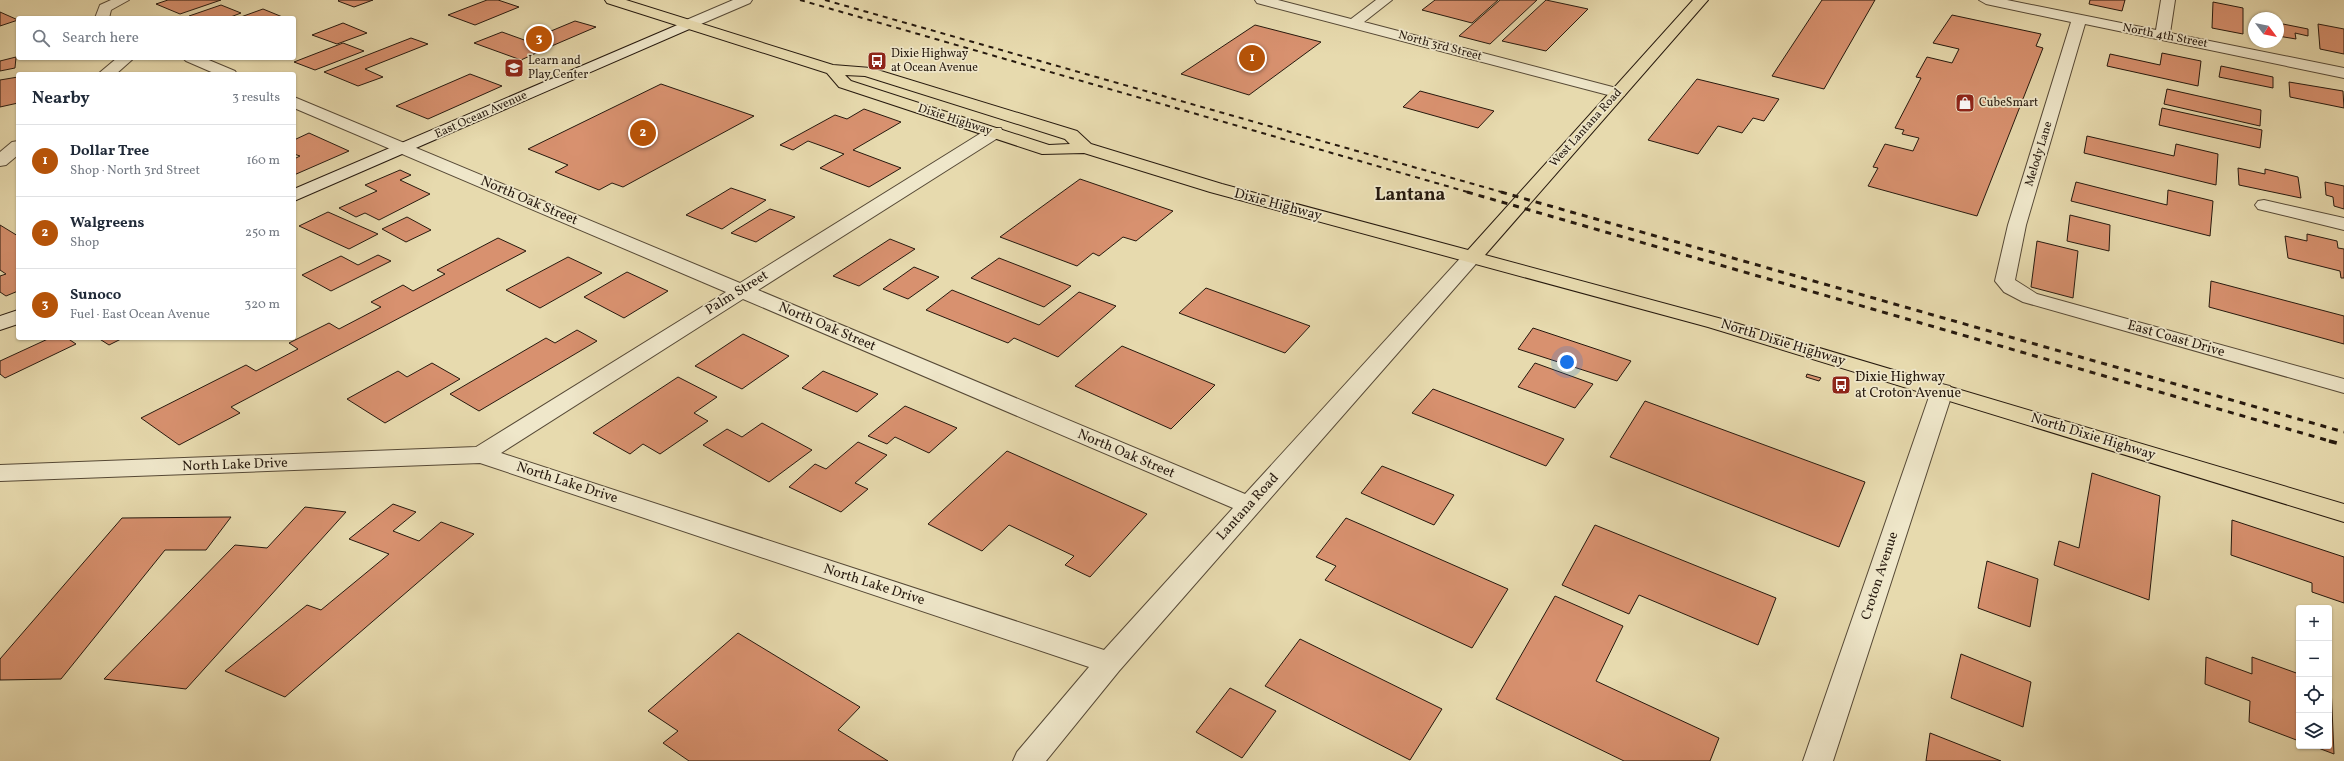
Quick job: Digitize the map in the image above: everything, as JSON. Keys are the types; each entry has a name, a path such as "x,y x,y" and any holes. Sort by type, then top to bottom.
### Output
{"main road":[{"name":"Dixie Highway","path":"612,0 832,70 866,71 922,88 1071,136 1085,148"},
{"name":"West Lantana Road","path":"1472,257 1701,0"},
{"name":"Dixie Highway","path":"832,70 844,84 1048,150 1085,148 1216,188 1472,257"},
{"name":"North Dixie Highway","path":"1472,257 1715,323 2344,513"}],"street":[{"path":"104,13 122,0"},
{"name":"East Ocean Avenue","path":"296,195 745,0"},
{"name":"North 3rd Street","path":"1262,0 1618,93"},
{"path":"1353,24 1385,0"},
{"name":"North 4th Street","path":"1986,0 2344,73"},
{"path":"2162,36 2168,0"},
{"name":"Melody Lane","path":"2011,288 2005,281 2017,225 2079,19"},
{"path":"108,72 124,60"},
{"path":"196,60 224,72"},
{"name":"North Oak Street","path":"296,103 406,148 1250,506"},
{"name":"Palm Street","path":"481,455 740,290 994,132"},
{"path":"0,161 16,148"},
{"path":"2264,205 2344,224"},
{"name":"Lantana Road","path":"1028,761 1109,663 1472,257"},
{"name":"East Coast Drive","path":"2011,288 2030,298 2344,386"},
{"path":"0,324 16,317"},
{"name":"Croton Avenue","path":"1818,761 1942,391"},
{"name":"North Lake Drive","path":"0,473 481,455 1109,663"}],"building":[{"path":"168,0 221,0 180,14 156,4"},
{"path":"339,0 373,0 354,7 338,1"},
{"path":"487,0 498,0 519,7 475,25 448,15"},
{"path":"1435,0 1498,0 1472,23 1422,10"},
{"path":"1500,0 1537,0 1490,44 1459,36"},
{"path":"1546,0 1588,9 1546,51 1502,41"},
{"path":"1822,0 1875,0 1824,89 1772,76"},
{"path":"2090,0 2125,0 2122,11 2089,4"},
{"path":"2213,2 2243,8 2243,34 2212,28"},
{"path":"221,5 241,13 233,16 189,16"},
{"path":"263,9 280,16 244,16"},
{"path":"0,12 16,19 16,21 0,26"},
{"name":"CubeSmart","path":"1952,15 2041,34 2036,46 2043,48 1977,216 1868,186 1878,168 1873,167 1885,144 1913,151 1919,138 1902,134 1904,130 1895,128 1921,78 1916,77 1927,57 1952,63 1959,49 1933,43"},
{"path":"575,21 596,27 547,48 527,41"},
{"path":"343,23 367,33 337,44 312,35"},
{"path":"2284,24 2308,29 2308,36 2295,33 2296,39 2284,37"},
{"path":"2318,24 2344,29 2344,54 2320,49"},
{"path":"1255,25 1321,42 1249,95 1181,74"},
{"path":"502,32 547,48 521,60 474,43"},
{"path":"411,38 428,44 365,69 383,77 358,86 324,72"},
{"path":"343,43 364,51 315,70 294,62"},
{"path":"2162,53 2201,61 2198,86 2107,66 2110,54 2160,65"},
{"path":"16,57 15,68 0,71 0,61"},
{"path":"2221,66 2273,77 2273,88 2219,77"},
{"path":"470,74 502,86 428,119 396,106"},
{"path":"16,77 16,103 0,107 0,80"},
{"path":"1697,79 1779,99 1764,121 1753,118 1742,133 1718,126 1698,154 1648,140"},
{"path":"2289,82 2343,91 2344,108 2290,97"},
{"path":"661,84 754,116 623,187 612,183 599,190 555,172 568,165 528,149"},
{"path":"2167,89 2261,110 2260,126 2164,104"},
{"path":"1420,91 1494,111 1478,128 1403,107"},
{"path":"2162,108 2262,130 2260,148 2159,125"},
{"path":"864,109 901,122 853,150 901,168 869,187 820,168 844,154 808,141 793,150 780,145 835,115 847,119"},
{"path":"309,133 349,151 296,174 296,158 300,156 296,155 296,139"},
{"path":"2087,136 2174,156 2176,144 2218,154 2216,185 2084,153"},
{"path":"2238,168 2265,174 2265,169 2298,177 2301,198 2239,185"},
{"path":"400,170 411,175 400,180 430,194 379,220 365,213 356,217 339,208 377,191 365,185"},
{"path":"1080,179 1173,211 1136,241 1123,237 1099,256 1093,253 1077,266 1000,237"},
{"path":"2076,182 2167,205 2168,190 2213,201 2210,236 2071,201"},
{"path":"2325,182 2344,186 2344,209 2334,206 2333,197 2326,195"},
{"path":"731,188 766,200 722,229 686,215"},
{"path":"770,209 795,217 756,242 731,233"},
{"path":"328,212 378,234 349,249 299,226"},
{"path":"2070,215 2110,225 2109,251 2067,241"},
{"path":"407,217 431,230 406,242 382,229"},
{"path":"0,225 16,235 16,292 6,296 0,292 0,276 6,274 0,270"},
{"path":"2307,234 2337,241 2338,248 2344,249 2344,278 2341,278 2340,271 2288,258 2285,236 2307,241"},
{"path":"498,238 526,251 231,407 240,413 179,445 141,418 246,365 256,371 298,349 289,343 329,323 339,329 381,307 371,302 403,285 413,291 445,274 437,270"},
{"path":"890,239 915,249 859,286 833,276"},
{"path":"2037,241 2078,251 2073,298 2031,287"},
{"path":"378,255 391,261 331,291 302,275 341,256 358,265"},
{"path":"568,257 602,273 540,308 506,290"},
{"path":"999,258 1071,286 1044,307 971,278"},
{"path":"914,267 939,277 908,299 883,289"},
{"path":"627,272 668,291 624,318 584,297"},
{"path":"2211,281 2344,316 2344,344 2209,307"},
{"path":"1206,288 1310,326 1285,353 1179,313"},
{"path":"952,290 1039,325 1079,292 1116,306 1058,357 1014,338 1008,343 926,310"},
{"path":"1533,328 1631,361 1617,381 1518,349"},
{"path":"577,330 597,341 479,411 450,394 546,338 555,343"},
{"path":"743,334 789,356 742,389 695,366"},
{"path":"46,340 70,340 76,344 5,378 0,374 0,361"},
{"path":"101,340 119,340 109,345"},
{"path":"1122,346 1215,385 1171,429 1075,386"},
{"path":"432,363 460,379 385,423 347,399 398,371 407,377"},
{"path":"1535,363 1593,384 1575,408 1518,387"},
{"path":"823,371 878,394 857,412 802,388"},
{"path":"1807,374 1821,378 1819,381 1806,377"},
{"path":"678,377 717,397 694,413 708,421 660,454 643,444 630,454 593,433"},
{"path":"1433,389 1564,439 1546,466 1412,413"},
{"path":"1645,401 1865,482 1839,547 1610,457"},
{"path":"905,406 957,428 929,453 895,437 887,444 868,436"},
{"path":"762,423 812,450 769,482 703,445 727,429 742,437"},
{"path":"858,442 887,455 855,483 868,489 841,512 789,487 815,464 826,469"},
{"path":"1007,451 1147,514 1090,577 1065,565 1074,556 1009,525 982,551 928,524"},
{"path":"1382,466 1454,495 1434,525 1361,493"},
{"path":"2092,473 2160,496 2149,600 2054,565 2059,541 2079,548"},
{"path":"393,504 416,512 393,531 419,541 441,522 474,534 285,697 225,671 307,605 321,610 389,554 349,539"},
{"path":"305,507 346,512 186,689 104,679 235,545 267,548"},
{"path":"231,517 206,550 165,550 61,679 0,680 0,659 122,518"},
{"path":"1346,518 1508,589 1472,648 1325,580 1336,566 1316,557"},
{"path":"2232,520 2344,557 2344,603 2312,592 2312,583 2231,555"},
{"path":"1595,525 1776,598 1758,645 1639,595 1629,614 1562,585"},
{"path":"1987,561 2038,579 2030,627 1978,608"},
{"path":"1555,596 1623,626 1596,681 1719,738 1710,761 1624,761 1496,699"},
{"path":"738,633 860,707 838,730 888,761 689,761 663,743 678,731 648,711"},
{"path":"1300,639 1442,709 1410,760 1265,686"},
{"path":"1961,654 2031,682 2023,727 1951,698"},
{"path":"2206,657 2252,674 2252,657 2296,673 2296,740 2249,722 2250,701 2205,684"},
{"path":"1230,688 1276,711 1242,758 1196,732"},
{"path":"2332,709 2334,754 2321,749 2332,749"},
{"path":"1930,733 2001,761 1926,761"}],"railway":[{"path":"800,0 1471,193"},
{"path":"825,0 1505,193"},
{"path":"1467,192 2333,442"},
{"path":"1501,192 2344,432"},
{"path":"2329,441 2344,445"}],"place":[{"name":"Sunoco","path":"539,39"},
{"name":"Dollar Tree","path":"1252,58"},
{"name":"Dixie Highway at Ocean Avenue","path":"877,61"},
{"name":"Learn and Play Center","path":"514,68"},
{"name":"CubeSmart","path":"1965,103"},
{"name":"Walgreens","path":"643,133"},
{"name":"Dixie Highway at Croton Avenue","path":"1841,385"}],"district":[{"name":"Lantana","path":"1410,195"}]}
